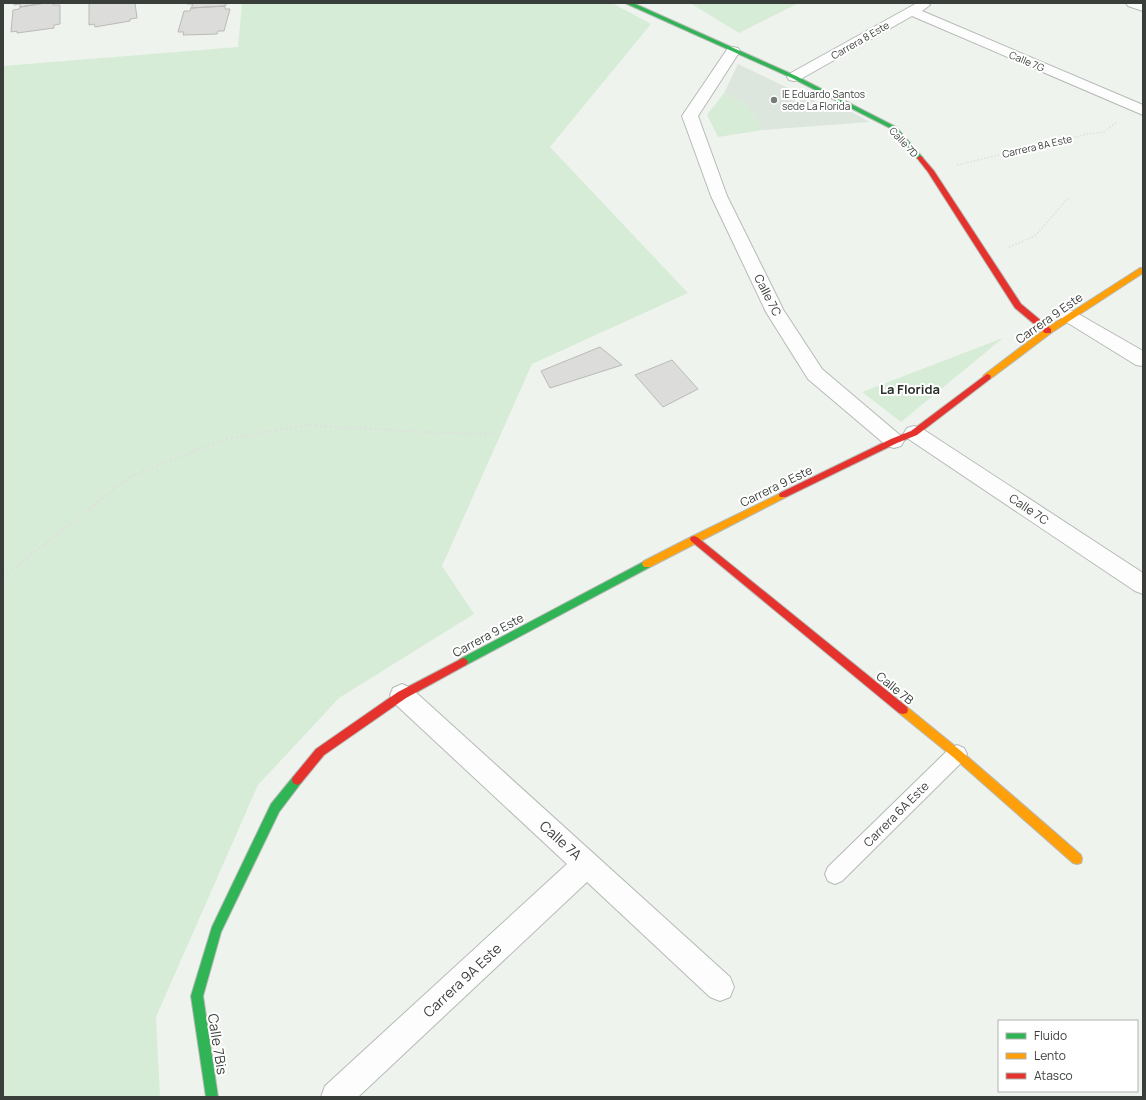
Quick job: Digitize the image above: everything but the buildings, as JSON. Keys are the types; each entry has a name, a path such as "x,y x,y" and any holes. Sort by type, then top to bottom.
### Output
{"street":[{"name":"Calle 7D","path":"628,3 794,77 894,128 931,171 984,257 1018,306 1048,331"},
{"name":"Carrera 8 Este","path":"794,77 926,3"},
{"path":"1133,3 1143,7"},
{"name":"Calle 7G","path":"911,11 1140,109"},
{"name":"Calle 7C","path":"733,51 690,116 719,196 775,312 815,374 894,441"},
{"name":"Carrera 9 Este","path":"197,996 216,931 275,808 320,752 402,695 694,539 894,441 914,433 1069,316 1143,270"},
{"path":"1069,316 1143,360"},
{"name":"Calle 7C","path":"914,433 1143,585"},
{"name":"Calle 7B","path":"694,539 956,754 1077,859"},
{"name":"Calle 7A","path":"402,695 720,987"},
{"name":"Carrera 9A Este","path":"336,1097 587,864"},
{"name":"Calle 7Bis","path":"197,996 212,1097"}],"lane":[{"name":"Carrera 6A Este","path":"836,874 956,754"}],"path":[{"name":"Carrera 8A Este","path":"931,171 1088,134 1104,132 1140,109"},
{"path":"984,257 1035,236 1069,197"},
{"path":"3,577 131,476 225,439 307,425 419,432 494,434"}],"shaded area":[{"name":"IE Eduardo Santos sede La Florida","path":"738,64 831,109 842,107 870,122 763,130 747,106 724,93"}],"green space":[{"path":"242,3 612,3 651,24 550,147 688,293 532,364 442,566 474,614 339,698 258,785 156,1017 160,1097 3,1097 3,66 238,47"},
{"path":"690,3 799,3 739,33"},
{"path":"724,93 747,106 763,130 718,137 707,115"},
{"path":"1003,338 901,422 862,392"}],"traffic: fast":[{"path":"628,3 794,77 894,128 920,158"},
{"path":"463,662 647,564"},
{"path":"212,1097 197,996 216,931 275,808 297,780"}],"traffic: slow":[{"path":"987,377 1048,331 1143,270"},
{"path":"647,564 783,495"},
{"path":"903,710 957,754 1077,859"}],"traffic: jam":[{"path":"920,158 931,171 1018,306 1048,331"},
{"path":"783,495 894,441 914,433 987,377"},
{"path":"694,539 903,710"},
{"path":"297,780 320,752 402,695 463,662"}],"place":[{"name":"IE Eduardo Santos sede La Florida","path":"774,100"}],"district":[{"name":"La Florida","path":"910,389"}]}
